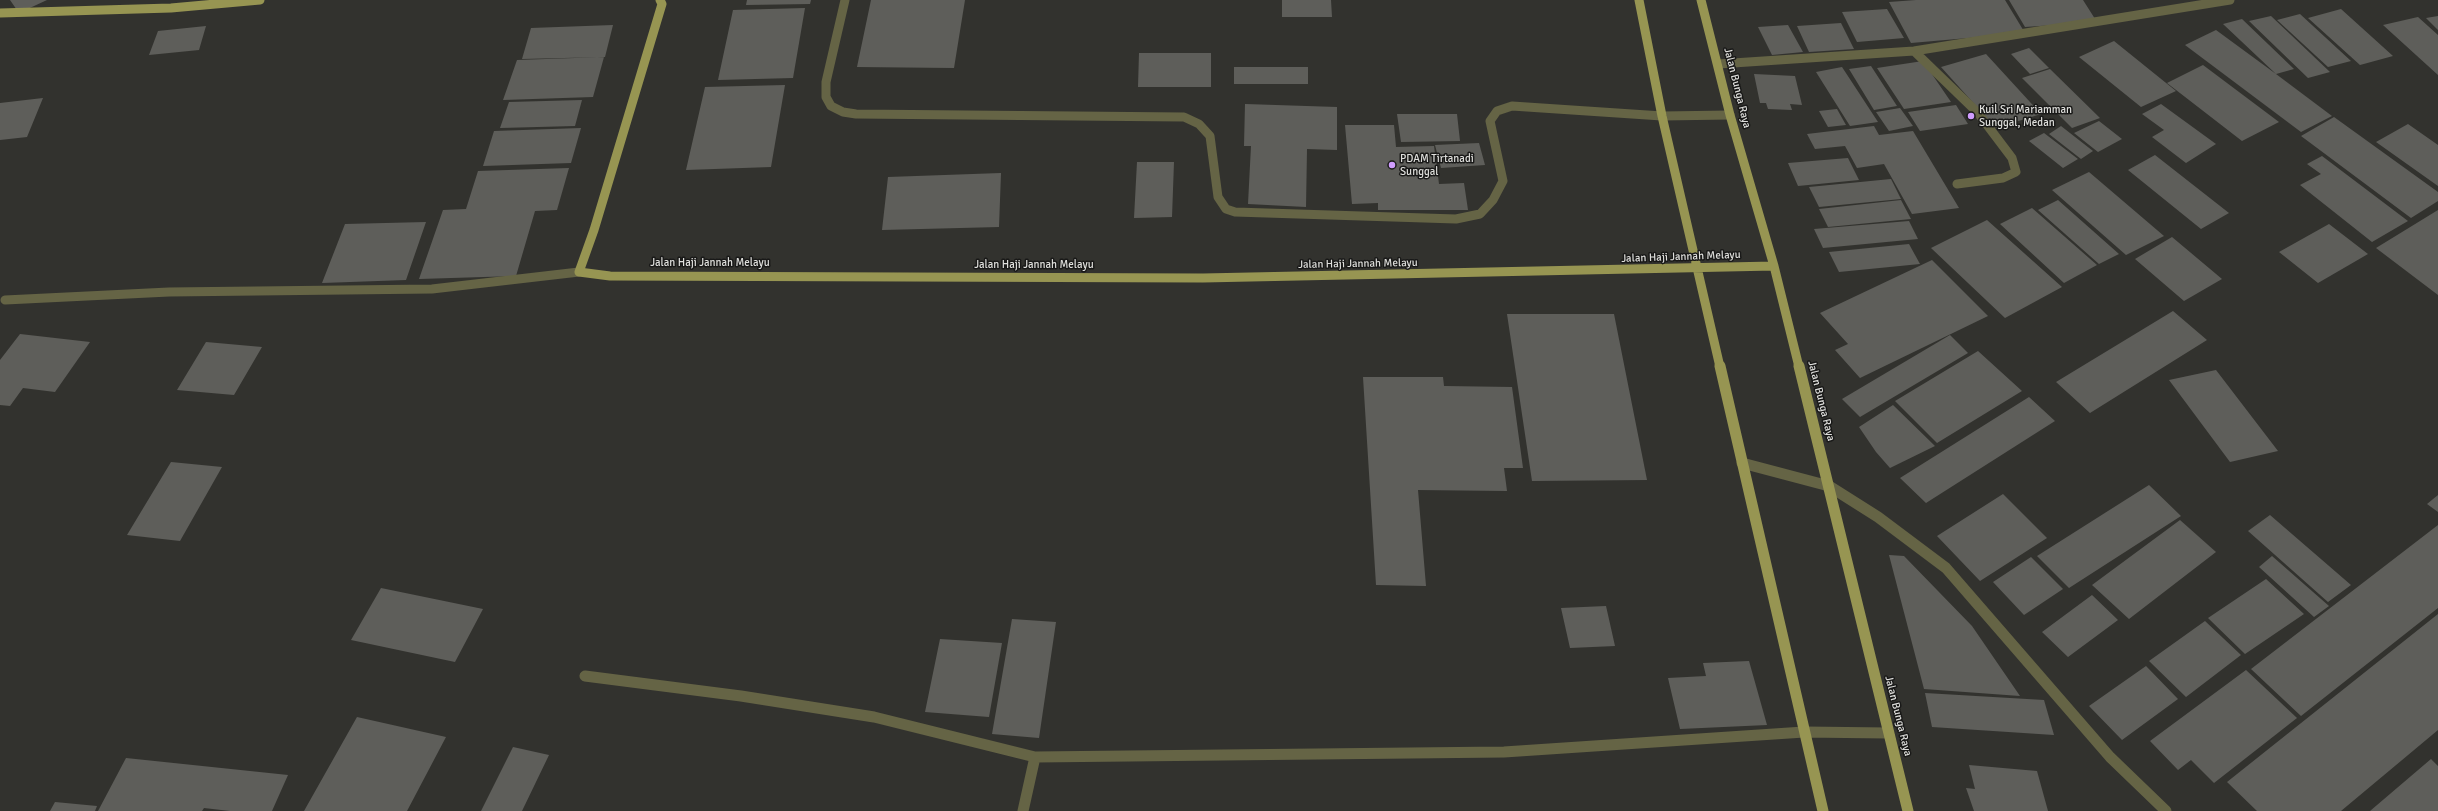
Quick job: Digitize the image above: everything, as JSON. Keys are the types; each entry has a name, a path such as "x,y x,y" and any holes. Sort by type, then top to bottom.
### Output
{"main road":[{"path":"0,13 171,8 260,0"},
{"path":"579,272 594,230 662,4 660,0"},
{"path":"1639,0 1662,116 1823,811"},
{"name":"Jalan Bunga Raya","path":"1702,0 1730,115 1774,266 1908,811"},
{"name":"Jalan Haji Jannah Melayu","path":"579,272 610,276 1203,278 1698,270 1774,266"}],"street":[{"path":"171,8 175,0"},
{"path":"844,0 826,82 826,97 831,106 843,112 856,114 1184,117 1199,124 1210,136 1218,197 1226,209 1235,212 1456,219 1480,214 1493,200 1503,181 1490,121 1497,111 1512,106 1662,116 1730,115"},
{"path":"1718,64 1914,51 2061,30 2230,0"},
{"path":"1914,51 1978,113 2012,158 2016,172 2003,178 1956,184"},
{"path":"5,300 169,292 432,289 579,272"},
{"path":"1742,463 1829,486 1878,517 1946,568 2110,757 2166,811"},
{"path":"585,676 741,696 874,717 1034,757 1504,752 1804,732 1888,732"},
{"path":"1023,811 1034,757"}],"building":[{"path":"10,0 47,0 19,13"},
{"path":"747,0 811,0 810,4 746,5"},
{"path":"871,0 965,0 954,68 857,67"},
{"path":"1282,0 1331,0 1332,17 1282,17"},
{"path":"1916,0 2005,0 2025,33 1911,43 1889,2"},
{"path":"2009,0 2083,0 2097,22 2025,27"},
{"path":"805,8 793,78 718,80 733,10"},
{"path":"1887,9 1904,38 1857,42 1842,12"},
{"path":"2341,9 2393,56 2360,65 2308,18"},
{"path":"2300,14 2351,61 2328,67 2277,20"},
{"path":"2271,16 2330,72 2308,78 2249,21"},
{"path":"2438,16 2438,30 2426,18"},
{"path":"2418,17 2438,35 2438,75 2383,25"},
{"path":"2242,19 2294,69 2276,74 2223,24"},
{"path":"1841,23 1854,49 1809,52 1797,26"},
{"path":"613,25 605,57 522,59 531,28"},
{"path":"1788,25 1803,52 1772,55 1758,27"},
{"path":"206,26 199,50 149,55 158,31"},
{"path":"2216,30 2332,116 2301,132 2185,45"},
{"path":"2114,41 2176,91 2141,107 2079,57"},
{"path":"2029,48 2049,68 2030,74 2011,54"},
{"path":"1139,53 1211,53 1211,87 1138,87"},
{"path":"1986,54 2041,114 1996,128 1941,67"},
{"path":"604,57 593,97 503,100 517,60"},
{"path":"1923,61 1951,102 1904,109 1877,68"},
{"path":"2203,65 2279,122 2242,141 2167,83"},
{"path":"1871,66 1897,106 1874,110 1849,69"},
{"path":"1234,67 1308,67 1308,84 1234,84"},
{"path":"1842,67 1878,122 1850,126 1816,72"},
{"path":"2050,69 2100,118 2072,128 2022,78"},
{"path":"1754,74 1795,76 1802,105 1790,104 1792,110 1768,109 1766,103 1760,103"},
{"path":"785,85 771,167 686,170 705,87"},
{"path":"43,98 27,137 0,140 0,103"},
{"path":"582,100 575,126 500,128 509,102"},
{"path":"1245,104 1337,107 1337,150 1307,149 1306,207 1248,204 1251,146 1244,146"},
{"path":"2161,104 2216,144 2186,163 2152,137 2164,130 2142,114"},
{"path":"1956,105 1968,124 1920,131 1908,112"},
{"path":"1900,108 1913,126 1889,131 1876,112"},
{"path":"1837,109 1846,125 1828,127 1819,111"},
{"path":"1397,114 1457,114 1460,141 1401,142"},
{"path":"2334,117 2438,192 2438,201 2411,218 2301,136"},
{"path":"2099,121 2122,139 2098,152 2074,133"},
{"path":"2408,124 2438,145 2438,186 2376,142"},
{"name":"PDAM Tirtanadi Sunggal","path":"1345,125 1394,125 1396,147 1434,146 1439,184 1464,183 1468,210 1378,210 1378,203 1352,204"},
{"path":"1874,126 1879,135 1913,131 1959,208 1912,214 1884,164 1857,168 1845,146 1815,149 1807,134"},
{"path":"2061,126 2093,151 2081,159 2049,134"},
{"path":"581,128 571,163 483,166 494,131"},
{"path":"2044,133 2078,159 2063,168 2029,141"},
{"path":"1479,143 1485,165 1441,168 1435,145"},
{"path":"2155,155 2229,213 2201,229 2128,170"},
{"path":"2322,156 2408,221 2372,242 2300,185 2321,174 2307,164"},
{"path":"1848,158 1859,180 1798,186 1788,163"},
{"path":"1137,162 1174,162 1172,217 1134,218"},
{"path":"569,168 557,210 535,211 516,276 419,279 443,210 466,209 478,171"},
{"path":"2089,172 2164,236 2126,255 2052,190"},
{"path":"1001,173 999,227 882,230 888,177"},
{"path":"1891,179 1901,199 1819,207 1809,187"},
{"path":"1901,200 1911,219 1828,227 1819,209"},
{"path":"2058,200 2119,254 2099,264 2038,210"},
{"path":"2032,208 2097,265 2064,283 2000,224"},
{"path":"2438,210 2438,295 2376,248"},
{"path":"1987,220 2062,287 2005,318 1931,248"},
{"path":"1909,221 1918,239 1823,248 1814,229"},
{"path":"426,222 406,280 322,283 345,224"},
{"path":"2329,224 2368,254 2318,283 2279,252"},
{"path":"2172,237 2222,279 2184,301 2135,259"},
{"path":"1909,244 1920,264 1839,272 1829,252"},
{"path":"1932,260 1988,316 1860,378 1835,350 1848,344 1820,313"},
{"path":"2173,311 2207,340 2090,413 2056,382"},
{"path":"1507,314 1614,314 1647,480 1532,481"},
{"path":"20,334 90,342 55,392 23,388 10,406 0,405 0,360"},
{"path":"1950,335 1968,353 1860,417 1842,399"},
{"path":"206,342 262,347 234,395 177,390"},
{"path":"1978,351 2022,391 1937,443 1895,401"},
{"path":"2216,370 2278,451 2230,462 2169,380"},
{"path":"1363,377 1443,377 1444,386 1512,387 1523,468 1504,468 1507,491 1418,490 1426,586 1376,585"},
{"path":"2029,397 2055,421 1926,503 1900,478"},
{"path":"1893,405 1935,446 1890,468 1876,452 1859,427"},
{"path":"171,462 222,467 180,541 127,535"},
{"path":"2149,485 2181,516 2069,588 2037,556"},
{"path":"2003,494 2047,538 1980,581 1937,536"},
{"path":"2438,495 2438,512 2427,504"},
{"path":"2270,515 2351,585 2328,602 2248,531"},
{"path":"2180,520 2216,552 2129,619 2092,585"},
{"path":"2438,525 2438,608 2301,716 2251,669"},
{"path":"1889,555 1904,556 1972,626 2020,696 1924,689"},
{"path":"2272,556 2329,606 2314,617 2259,567"},
{"path":"2031,557 2063,589 2024,615 1993,582"},
{"path":"2266,579 2304,614 2245,654 2208,618"},
{"path":"381,588 483,609 455,662 351,640"},
{"path":"2092,595 2118,620 2068,657 2042,632"},
{"path":"1606,606 1615,646 1570,648 1561,608"},
{"path":"2438,614 2438,730 2341,811 2257,811 2227,782"},
{"path":"1012,619 1056,622 1039,738 992,734"},
{"path":"2205,621 2241,655 2186,697 2149,661"},
{"path":"940,639 1002,643 989,717 925,712"},
{"path":"1749,661 1767,725 1680,729 1668,678 1706,676 1703,663"},
{"path":"2146,666 2178,699 2122,740 2089,706"},
{"path":"2246,670 2297,718 2214,783 2191,760 2178,770 2150,741"},
{"path":"1925,693 2044,700 2054,735 1932,727"},
{"path":"357,717 446,737 407,811 304,811"},
{"path":"513,747 549,755 522,811 481,811"},
{"path":"126,758 288,775 272,811 230,811 204,808 202,811 98,811"},
{"path":"2431,759 2438,766 2438,811 2370,811"},
{"path":"1969,765 2037,771 2048,811 1974,811 1966,788 1975,789"},
{"path":"55,802 97,806 95,811 50,811"}],"place":[{"name":"Kuil Sri Mariamman Sunggal, Medan","path":"1971,116"},
{"name":"PDAM Tirtanadi Sunggal","path":"1392,165"}]}
